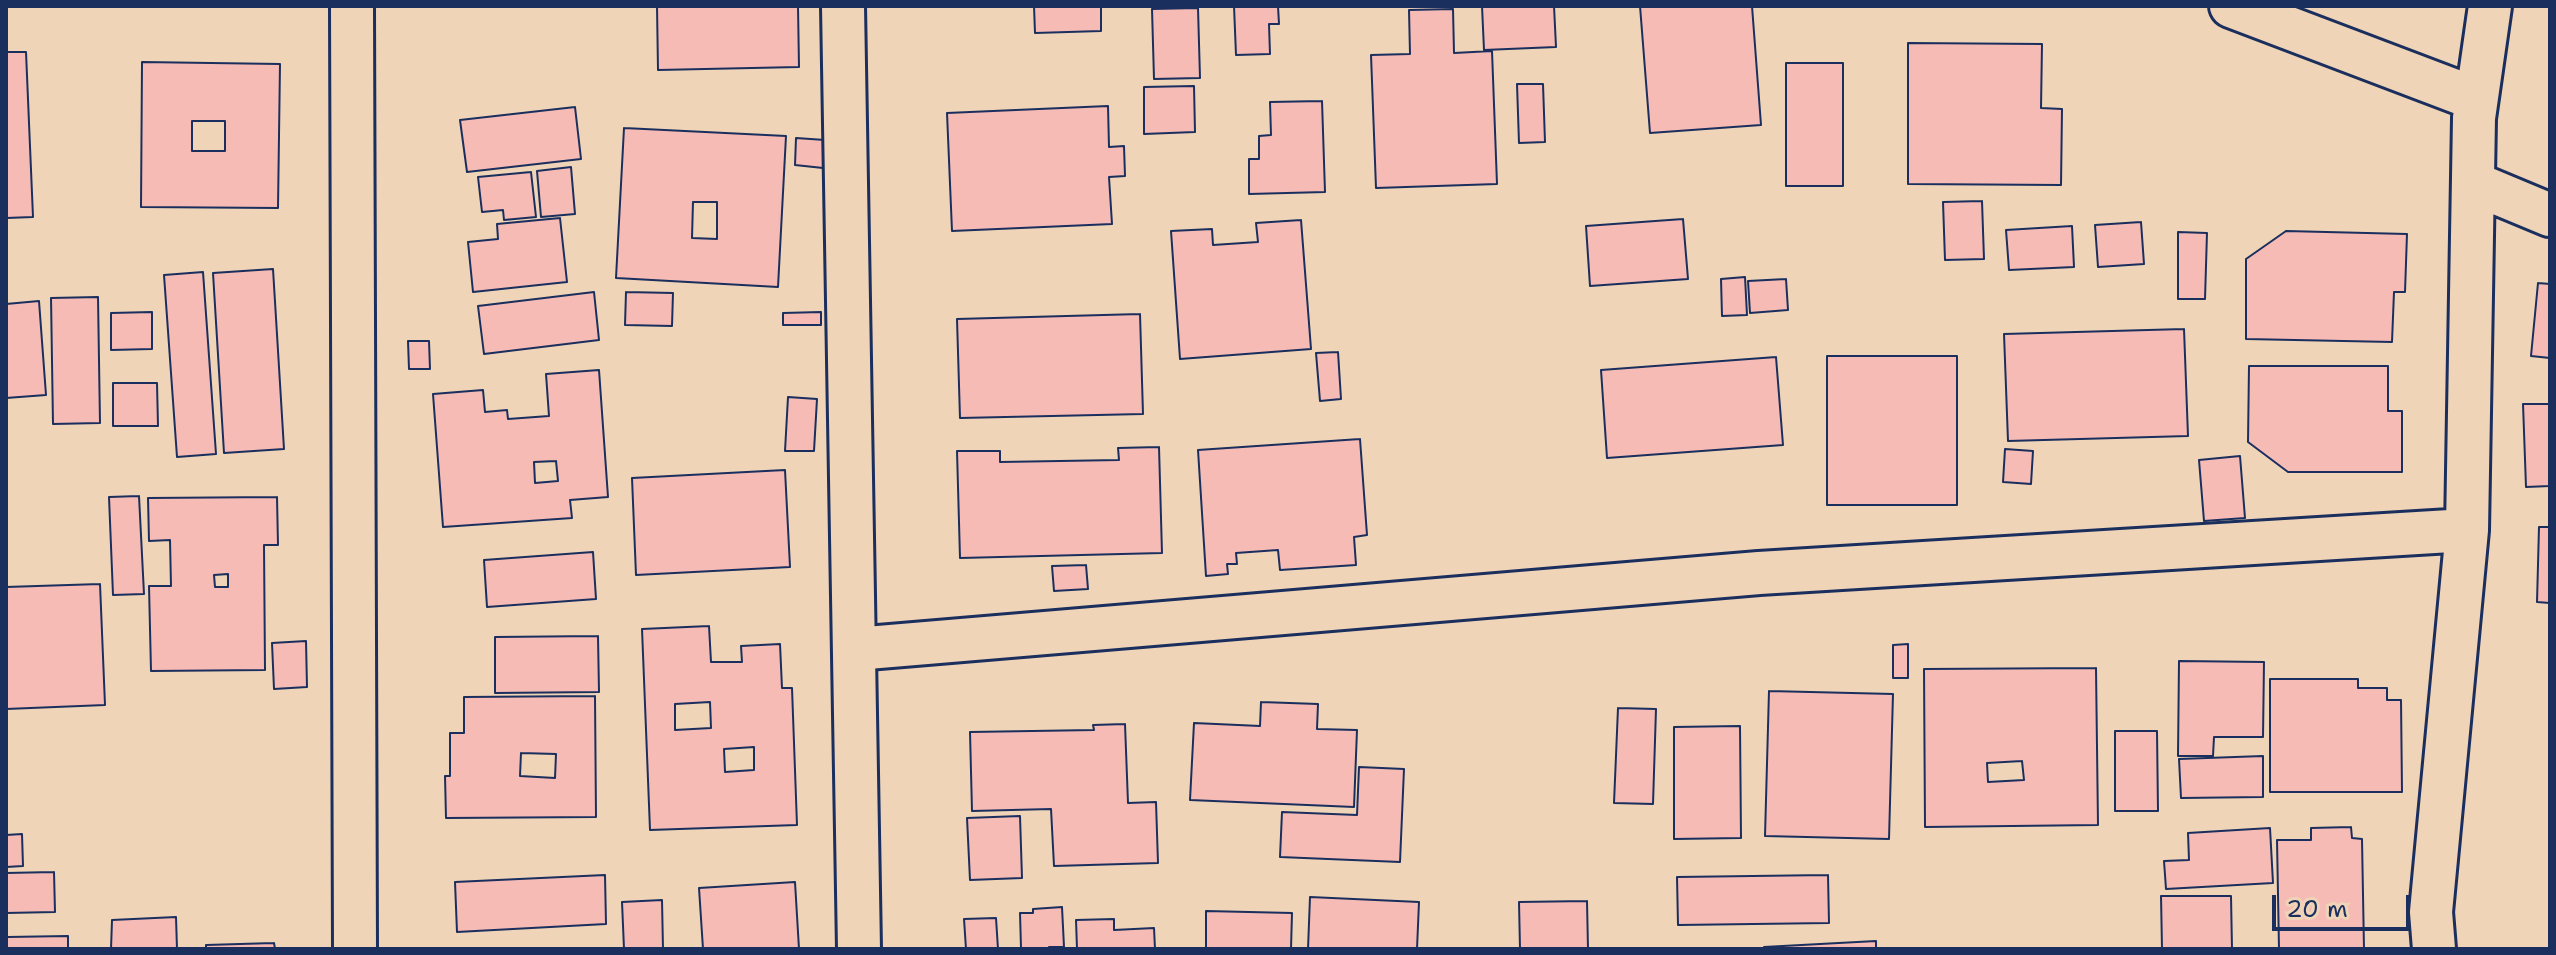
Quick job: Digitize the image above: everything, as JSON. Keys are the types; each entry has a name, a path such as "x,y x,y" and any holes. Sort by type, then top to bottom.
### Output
{"street":[{"path":"352,6 355,949"},
{"path":"843,6 859,949"},
{"path":"2231,6 2476,99"},
{"path":"2434,949 2431,912 2467,530 2474,118 2490,6"},
{"path":"2473,183 2550,215"},
{"path":"855,649 1759,573 2467,530"}],"building":[{"path":"657,6 798,6 799,67 658,70"},
{"path":"1034,6 1101,6 1101,31 1035,33"},
{"path":"1234,6 1278,6 1279,24 1269,24 1270,54 1236,55"},
{"path":"1482,6 1554,6 1556,47 1484,50"},
{"path":"1640,6 1752,6 1761,125 1650,133"},
{"path":"1198,8 1200,78 1154,79 1152,9"},
{"path":"1453,9 1454,53 1492,51 1497,184 1376,188 1371,55 1410,54 1409,10"},
{"path":"1908,43 2042,44 2041,108 2062,109 2061,185 1908,184"},
{"path":"6,52 26,52 33,217 6,218"},
{"path":"142,62 280,64 278,208 141,207","holes":["192,121 225,121 225,151 192,151"]},
{"path":"1786,63 1843,63 1843,186 1786,186"},
{"path":"1517,84 1543,84 1545,142 1519,143"},
{"path":"1194,86 1195,132 1144,134 1144,87"},
{"path":"1322,101 1325,192 1249,194 1249,159 1259,159 1259,136 1271,135 1270,102"},
{"path":"1108,106 1109,147 1124,146 1125,176 1109,177 1112,224 952,231 947,113"},
{"path":"575,107 581,159 467,172 460,120"},
{"path":"624,128 786,136 778,287 616,278","holes":["693,202 717,202 717,239 692,238"]},
{"path":"796,138 825,140 823,168 795,165"},
{"path":"571,167 575,214 541,217 537,171"},
{"path":"531,172 536,217 504,220 503,210 482,212 478,177"},
{"path":"1982,201 1984,259 1945,260 1943,202"},
{"path":"560,218 567,282 473,292 468,242 498,239 497,224"},
{"path":"1683,219 1688,279 1590,286 1586,226"},
{"path":"1301,220 1311,349 1180,359 1171,231 1212,229 1213,245 1258,242 1256,223"},
{"path":"2141,222 2144,264 2098,267 2095,225"},
{"path":"2072,226 2074,267 2009,270 2006,230"},
{"path":"2286,231 2407,234 2405,292 2394,292 2392,342 2246,339 2246,259"},
{"path":"2178,232 2207,233 2205,299 2178,299"},
{"path":"273,269 284,449 224,453 213,273"},
{"path":"203,272 216,454 177,457 164,275"},
{"path":"1745,277 1747,315 1722,316 1721,279"},
{"path":"1786,279 1788,310 1750,313 1748,281"},
{"path":"2538,283 2550,284 2550,358 2531,356"},
{"path":"594,292 599,340 484,354 478,306"},
{"path":"626,292 673,293 672,326 625,325"},
{"path":"98,297 100,423 53,424 51,298"},
{"path":"39,301 46,395 6,398 6,304"},
{"path":"152,312 152,349 111,350 111,313"},
{"path":"821,312 821,325 783,325 783,313"},
{"path":"1140,314 1143,414 960,418 957,319"},
{"path":"2184,329 2188,436 2008,441 2004,334"},
{"path":"408,341 429,341 430,369 409,369"},
{"path":"1338,352 1341,399 1320,401 1316,353"},
{"path":"1827,356 1957,356 1957,505 1827,505"},
{"path":"1776,357 1783,445 1607,458 1601,370"},
{"path":"2249,366 2388,366 2388,411 2402,411 2402,472 2288,472 2248,442"},
{"path":"599,370 608,497 570,500 572,518 443,527 433,394 483,390 485,412 507,410 508,419 549,416 546,374","holes":["556,461 558,481 535,483 534,462"]},
{"path":"113,383 157,383 158,426 113,426"},
{"path":"788,397 817,399 814,451 785,451"},
{"path":"2523,404 2550,404 2550,486 2526,487"},
{"path":"1360,439 1367,535 1354,537 1356,565 1280,570 1278,550 1236,553 1237,564 1227,564 1228,574 1206,576 1198,450"},
{"path":"1159,447 1162,553 960,558 957,451 1000,451 1000,462 1119,460 1118,448"},
{"path":"2005,449 2033,451 2031,484 2003,482"},
{"path":"2240,456 2245,518 2204,521 2199,460"},
{"path":"785,470 790,567 636,575 632,478"},
{"path":"139,496 144,594 113,595 109,497"},
{"path":"277,497 278,545 264,545 265,670 151,671 149,586 171,586 170,540 149,541 148,498","holes":["228,574 228,587 215,587 214,575"]},
{"path":"2539,527 2550,527 2550,603 2537,602"},
{"path":"593,552 596,599 487,607 484,560"},
{"path":"1086,565 1088,589 1054,591 1052,566"},
{"path":"100,584 105,705 6,709 6,587"},
{"path":"709,626 711,662 742,662 741,646 780,644 782,688 792,688 797,825 650,830 642,629","holes":["710,702 711,728 675,730 675,704","754,747 754,770 725,772 724,749"]},
{"path":"598,636 599,692 495,693 495,637"},
{"path":"306,641 307,687 274,689 272,643"},
{"path":"1908,644 1908,678 1893,678 1893,645"},
{"path":"2179,661 2264,662 2263,737 2214,737 2213,756 2178,756"},
{"path":"2096,668 2098,825 1925,827 1924,669","holes":["2022,761 2024,780 1988,782 1987,763"]},
{"path":"2270,679 2358,679 2358,688 2387,688 2387,700 2401,700 2402,792 2270,792"},
{"path":"1769,691 1893,694 1889,839 1765,836"},
{"path":"595,696 596,817 446,818 445,776 450,776 450,733 464,733 464,697","holes":["521,753 556,754 555,778 520,776"]},
{"path":"1261,702 1318,704 1317,729 1357,730 1354,807 1190,800 1194,723 1260,726"},
{"path":"1618,708 1656,709 1653,804 1614,803"},
{"path":"1125,724 1128,803 1156,802 1158,863 1054,866 1051,809 972,811 970,732 1094,730 1093,725"},
{"path":"1740,726 1741,838 1674,839 1674,727"},
{"path":"2115,731 2157,731 2158,811 2115,811"},
{"path":"2263,756 2263,797 2181,798 2179,759"},
{"path":"1359,767 1404,769 1400,862 1280,857 1282,812 1357,815"},
{"path":"1020,816 1022,878 970,880 967,818"},
{"path":"2351,827 2352,838 2362,839 2364,949 2279,949 2277,840 2311,840 2311,828"},
{"path":"2270,828 2273,883 2166,889 2164,861 2189,860 2188,833"},
{"path":"22,834 23,866 6,867 6,835"},
{"path":"54,872 55,912 6,913 6,873"},
{"path":"605,875 606,924 457,932 455,882"},
{"path":"1828,875 1829,923 1678,925 1677,877"},
{"path":"795,882 799,949 703,949 699,888"},
{"path":"2161,896 2231,896 2232,949 2162,949"},
{"path":"1310,897 1419,902 1417,949 1308,949"},
{"path":"662,900 663,949 624,949 622,902"},
{"path":"1587,901 1588,949 1520,949 1519,902"},
{"path":"1062,907 1064,947 998,949 1021,948 1020,913"},
{"path":"1206,911 1292,913 1291,949 1206,949"},
{"path":"176,917 177,949 111,949 112,920"},
{"path":"996,918 998,949 966,949 964,919"},
{"path":"1114,919 1114,930 1154,928 1155,949 1077,949 1076,920"},
{"path":"68,936 68,949 7,949 7,937"},
{"path":"1876,941 1876,949 1764,949 1764,947"},
{"path":"274,943 275,949 206,949 206,945"}]}
